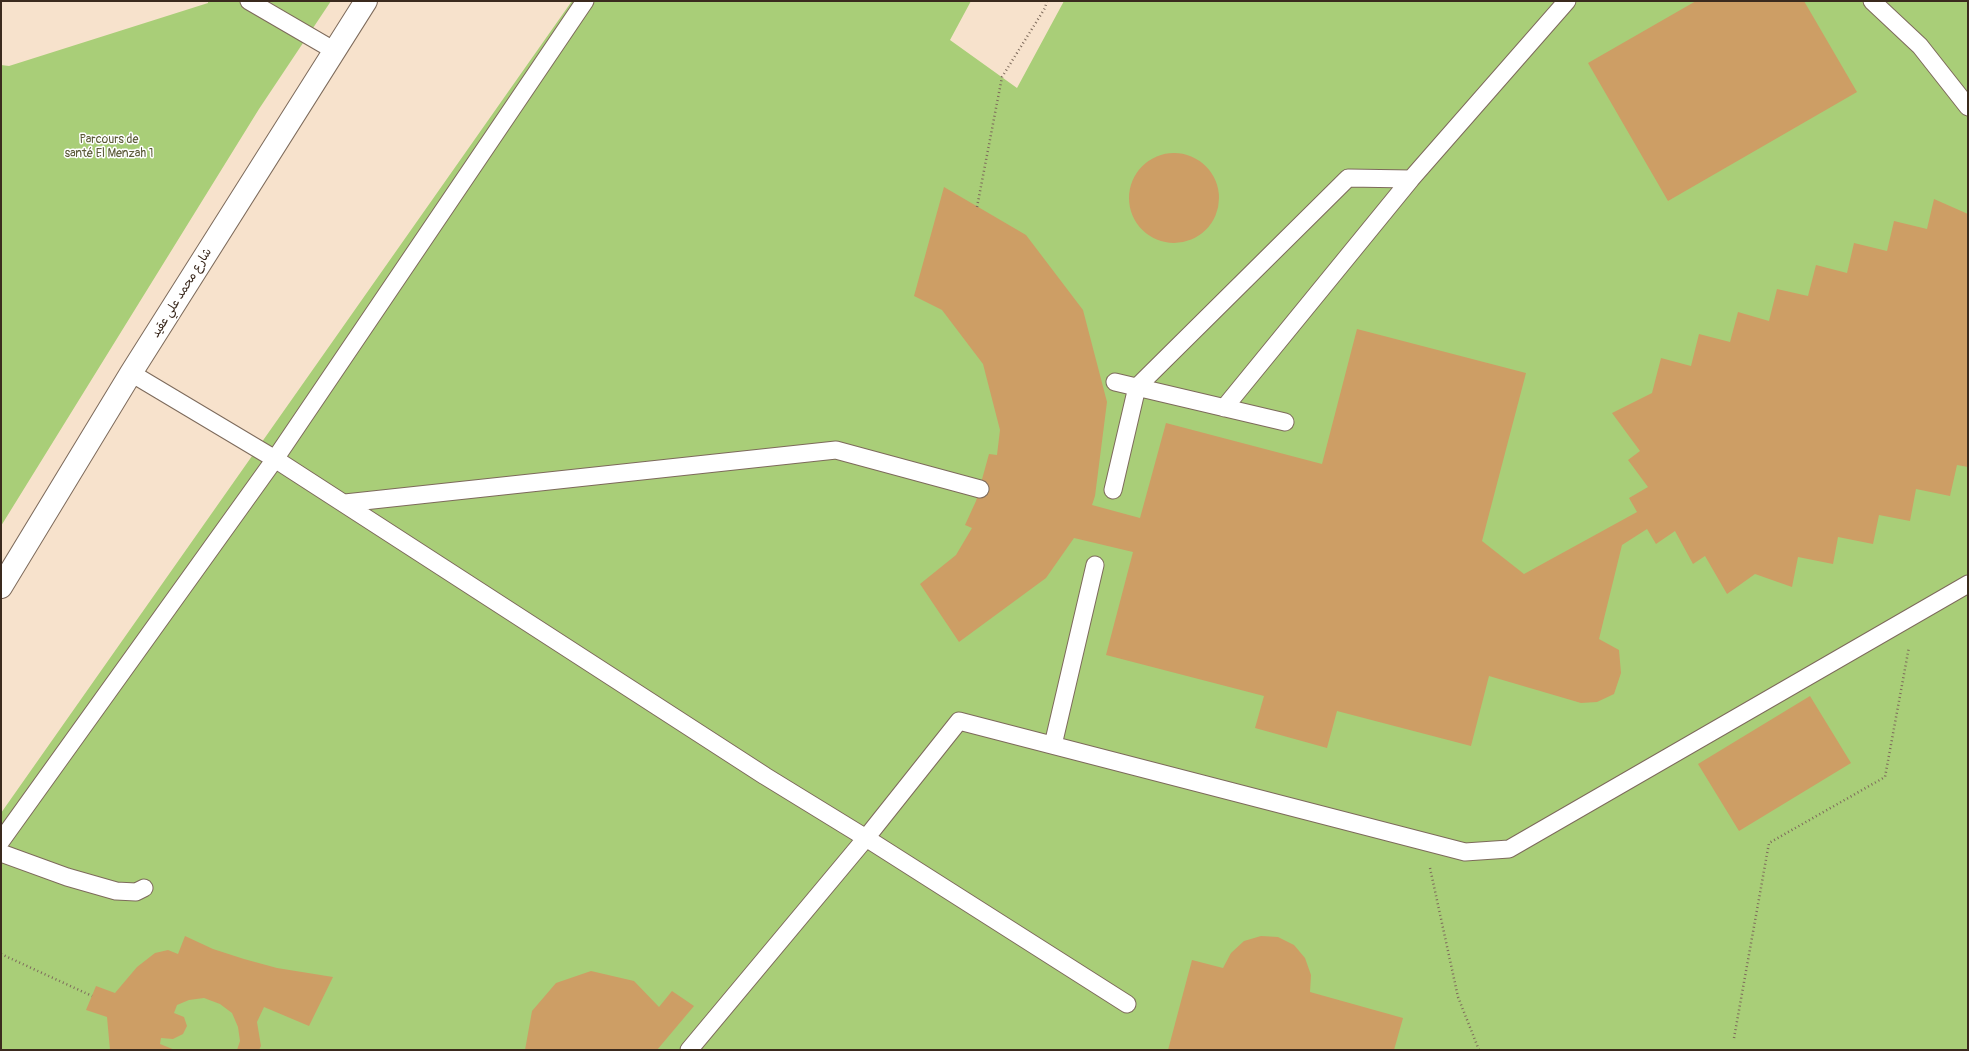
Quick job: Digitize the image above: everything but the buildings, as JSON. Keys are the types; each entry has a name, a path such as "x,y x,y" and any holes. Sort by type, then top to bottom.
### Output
{"street":[{"name":"شارع محمد علي عقيد","path":"1,587 131,373 366,1"}],"lane":[{"path":"249,1 335,51"},
{"path":"1,841 275,458 585,1"},
{"path":"1224,408 1410,180 1567,1"},
{"path":"1872,1 1920,46 1968,107"},
{"path":"1113,490 1137,387 1348,178 1410,180"},
{"path":"131,373 275,458 765,776 866,838 1126,1004"},
{"path":"1115,382 1285,422"},
{"path":"345,503 836,450 980,489"},
{"path":"1053,745 1095,565"},
{"path":"689,1050 866,838 959,721 1465,852 1509,849 1968,584"},
{"path":"1,853 67,877 116,891 136,892 144,888"}],"path":[{"path":"977,207 1002,77 1045,8 1047,1"},
{"path":"1734,1038 1768,843 1885,778 1915,615"},
{"path":"1424,842 1458,997 1479,1050"},
{"path":"1,954 92,996"}],"green space":[{"name":"Parcours de santé El Menzah 1","path":"208,1 331,1 259,109 1,526 1,65 9,66 208,3"},
{"path":"572,1 971,1 950,40 1017,88 1064,1 1968,1 1968,1050 1,1050 1,813"}]}
